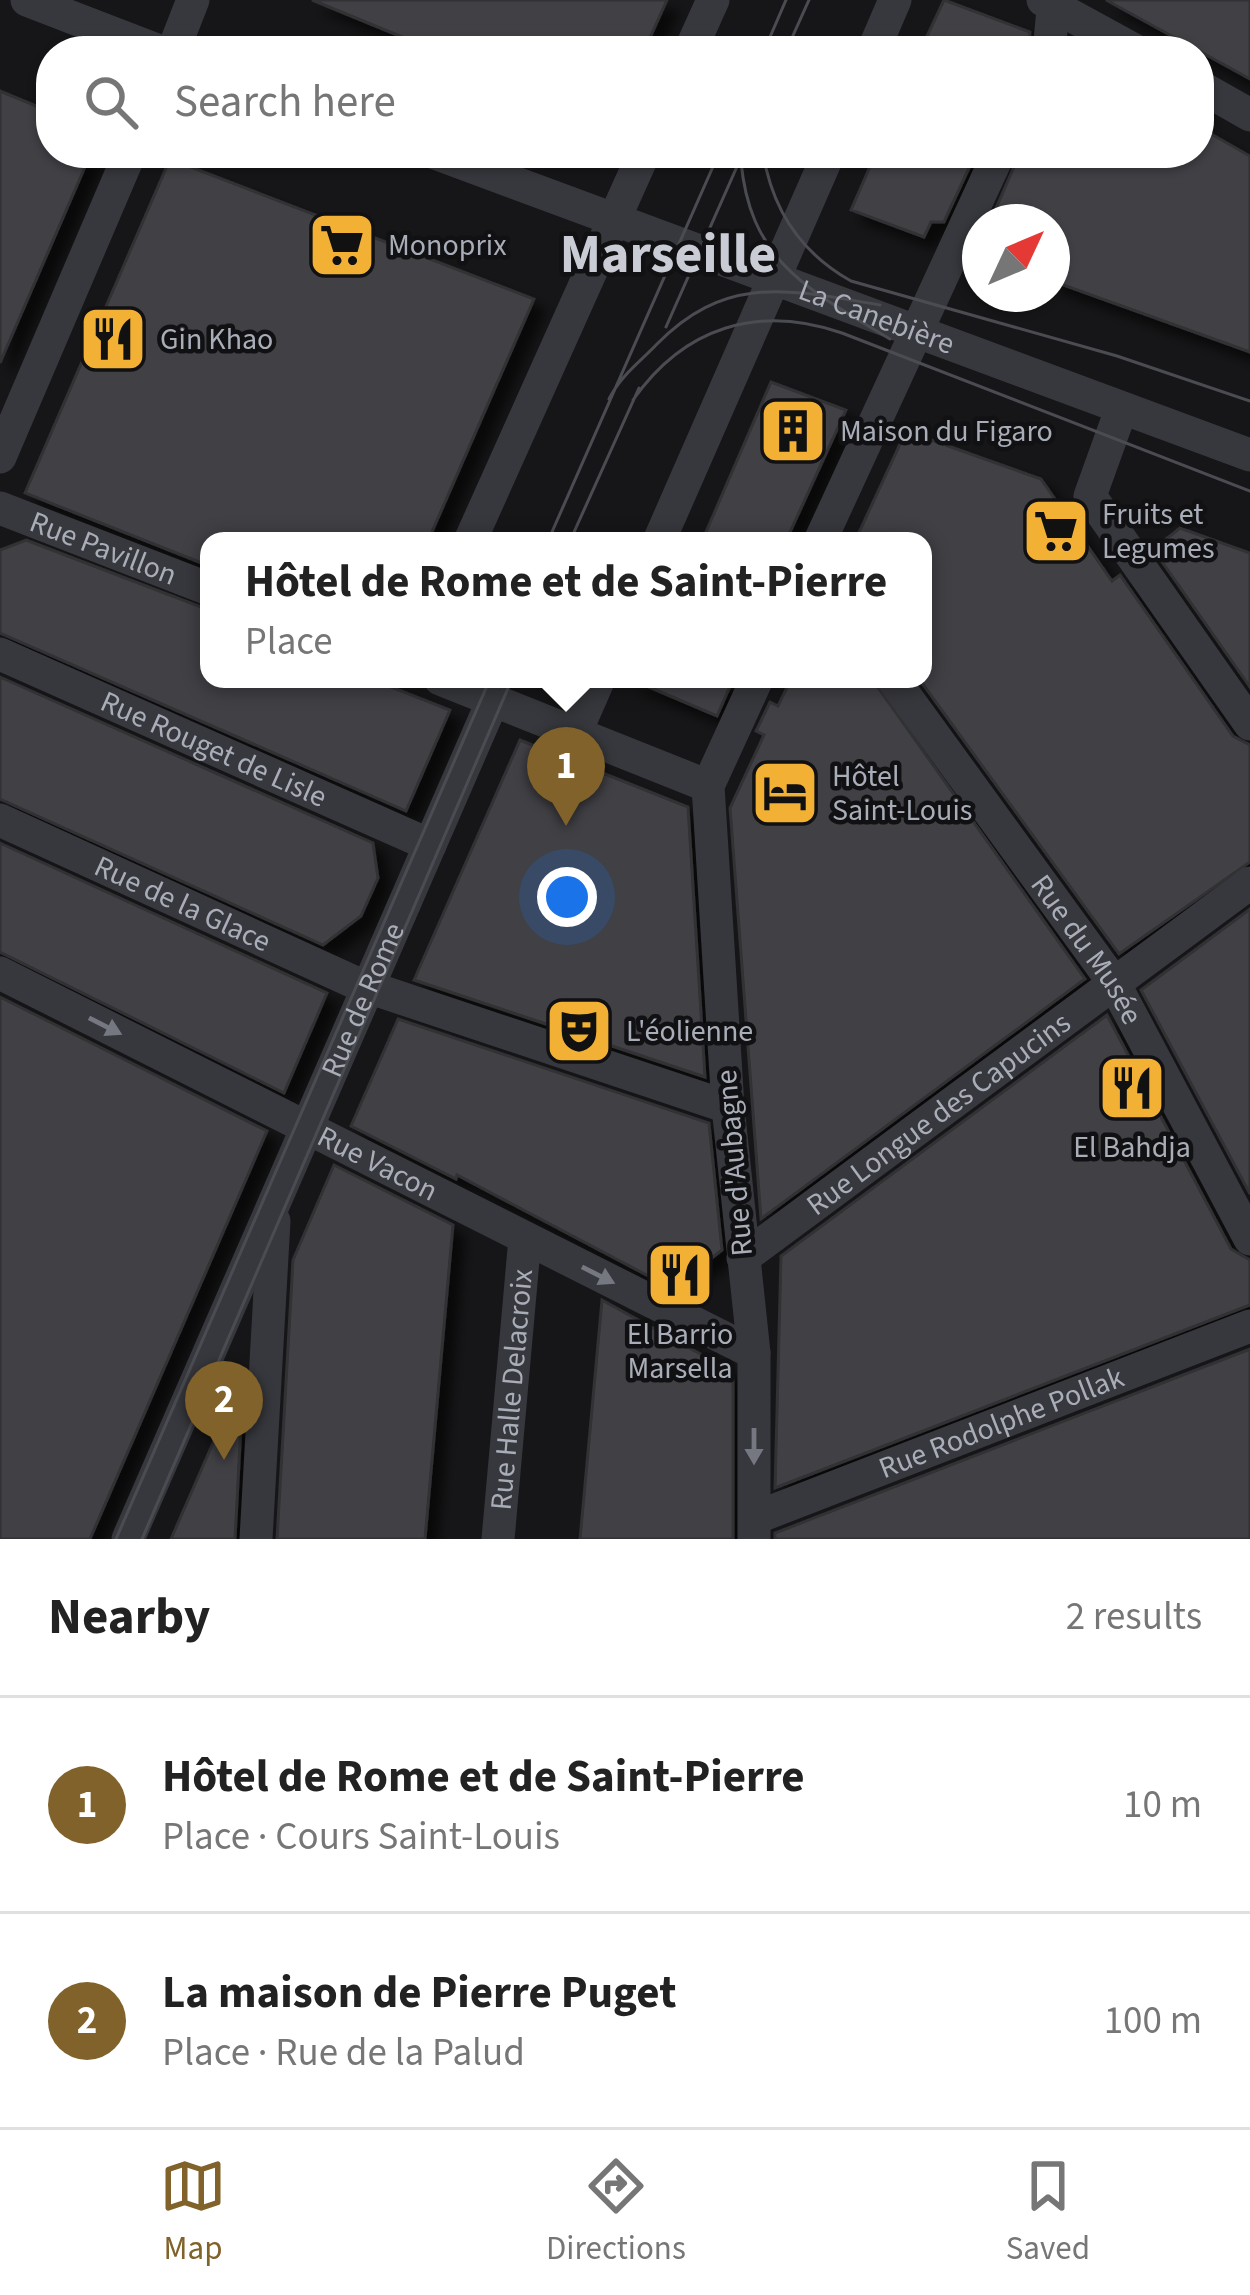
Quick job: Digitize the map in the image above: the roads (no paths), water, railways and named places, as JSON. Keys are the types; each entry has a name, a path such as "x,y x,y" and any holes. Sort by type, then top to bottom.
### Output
{"street":[{"path":"26,0 120,36"},
{"path":"178,36 193,0"},
{"path":"697,36 713,0"},
{"path":"880,36 896,0"},
{"path":"1049,36 1050,1 1110,36"},
{"path":"1214,95 1250,115"},
{"path":"0,458 124,168"},
{"name":"La Canebière","path":"475,168 915,335 1250,455"},
{"path":"474,532 638,168"},
{"path":"663,532 822,168"},
{"path":"824,532 992,168"},
{"path":"1118,421 1090,496 1250,724"},
{"name":"Rue Pavillon","path":"0,508 200,586"},
{"name":"Rue Rouget de Lisle","path":"0,654 430,845"},
{"path":"453,688 488,712 575,734 708,786 753,688"},
{"path":"575,734 595,688"},
{"name":"Rue du Musée","path":"900,688 1114,983 1250,1239"},
{"name":"Rue de Rome","path":"128,1539 488,712"},
{"name":"Rue d'Aubagne","path":"708,786 728,1106 754,1353 754,1528"},
{"name":"Rue de la Glace","path":"0,820 367,988 728,1106"},
{"name":"Rue Longue des Capucins","path":"743,1258 1250,883"},
{"name":"Rue Vacon","path":"0,973 754,1353"},
{"path":"256,1539 274,1201"},
{"name":"Rue Halle Delacroix","path":"498,1539 525,1238"},
{"name":"Rue Rodolphe Pollak","path":"754,1528 1250,1326"}],"tram line":[{"path":"770,36 786,0"},
{"path":"793,36 809,0"},
{"path":"552,532 712,168"},
{"path":"666,327 736,168"},
{"path":"742,168 757,225 789,270 890,339"},
{"path":"766,168 792,228 817,257 851,281 1117,356 1250,401"},
{"path":"609,399 657,344 709,306 761,292 880,305"},
{"path":"633,400 675,355 725,328 752,322 811,325 1250,491"},
{"path":"574,532 639,388"},
{"path":"116,1539 486,688"},
{"path":"142,1539 508,688"}],"place":[{"name":"Monoprix","path":"342,245"},
{"name":"Gin Khao","path":"113,339"},
{"name":"Maison du Figaro","path":"793,431"},
{"name":"Fruits et Legumes","path":"1056,531"},
{"name":"Hôtel Saint-Louis","path":"785,793"},
{"name":"Hôtel de Rome et de Saint-Pierre","path":"566,826"},
{"name":"L'éolienne","path":"579,1031"},
{"name":"El Bahdja","path":"1132,1088"},
{"name":"El Barrio Marsella","path":"680,1275"},
{"name":"La maison de Pierre Puget","path":"224,1460"}],"district":[{"name":"Marseille","path":"668,253"}]}
